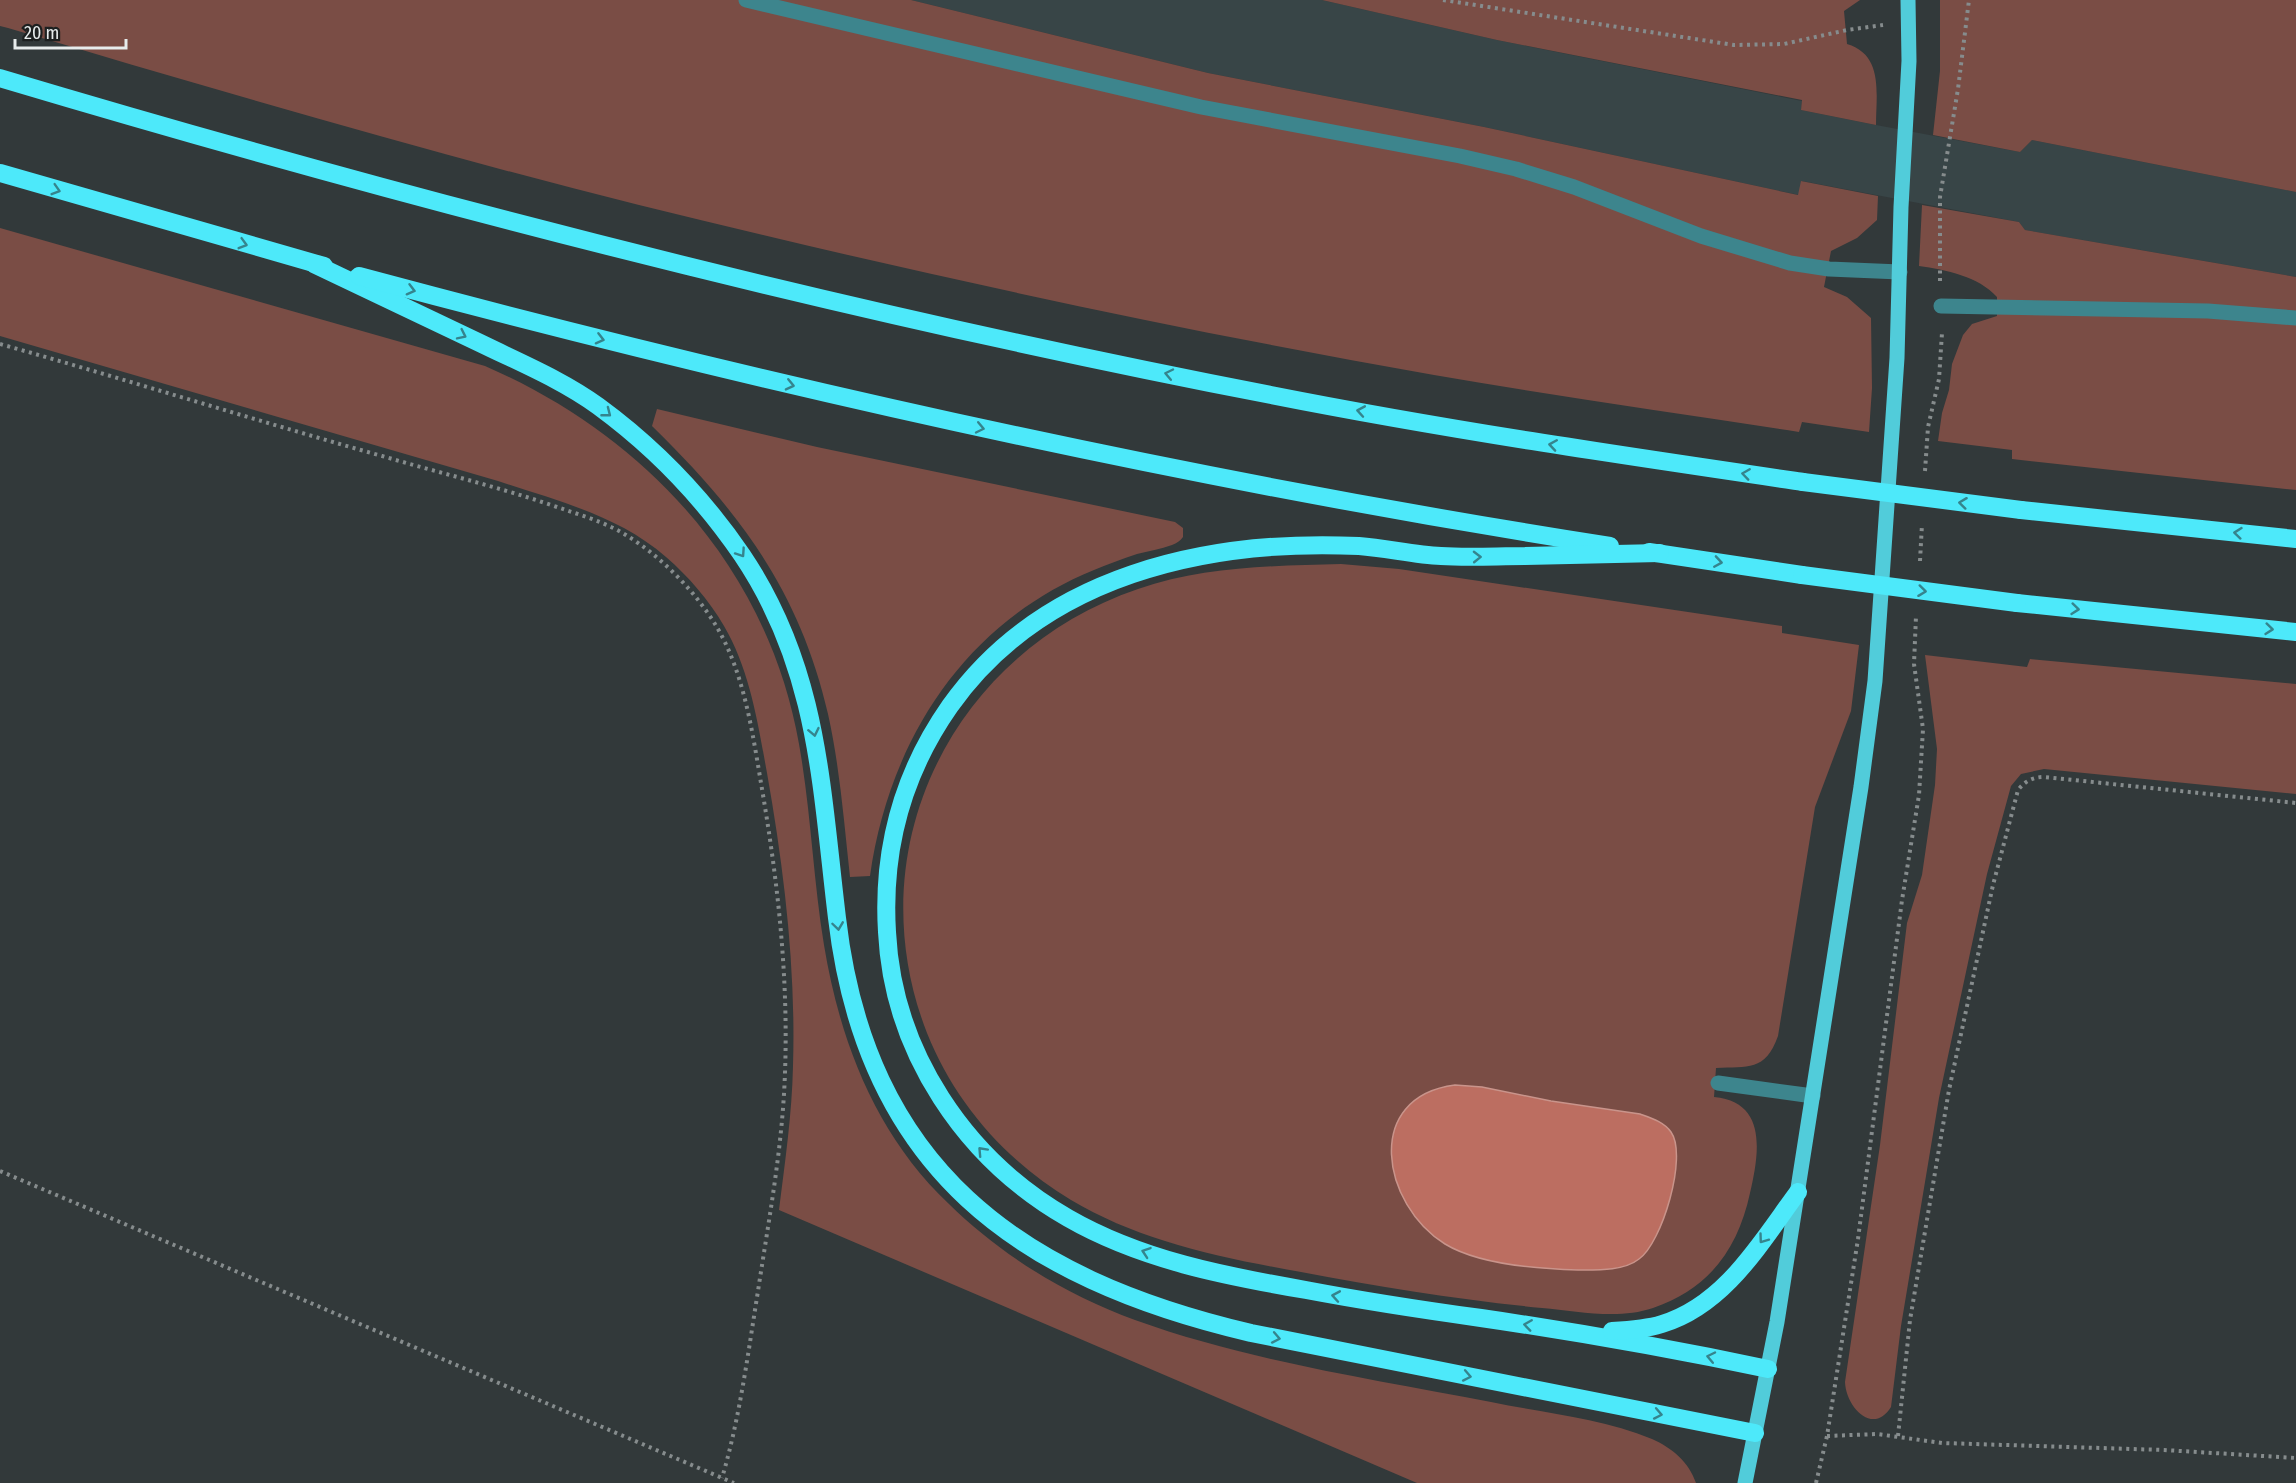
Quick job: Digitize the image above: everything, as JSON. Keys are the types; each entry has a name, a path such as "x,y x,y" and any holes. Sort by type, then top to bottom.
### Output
{"highway":[{"path":"0,78 490,217 683,266 880,312 1273,396 1548,444 1803,482 2021,510 2296,539"},
{"path":"0,173 314,264 671,357 1052,444 1353,503 1802,575 2017,603 2296,632"},
{"path":"314,264 548,376 597,405 650,448 685,482 744,558 777,617 796,663 811,715 820,768 843,963 863,1041 887,1094 912,1136 935,1167 972,1204 1028,1246 1069,1269 1122,1294 1186,1316 1251,1333 1755,1433"},
{"path":"1660,553 1456,557 1363,546 1251,550 1187,560 1132,573 1088,591 1035,622 1001,648 970,679 943,717 920,757 902,799 888,858 886,928 891,971 900,1012 915,1049 941,1100 965,1132 1008,1177 1041,1202 1114,1241 1196,1268 1261,1282 1359,1300 1586,1333 1768,1369"},
{"path":"1586,1333 1639,1329 1662,1324 1705,1302 1724,1287 1748,1261 1798,1192"}],"main road":[{"path":"1745,1483 1768,1369 1798,1192 1861,787 1875,681 1893,431 1910,22 1908,0"}],"lane":[{"path":"746,0 1178,102 1460,156 1516,169 1574,187 1701,236 1790,263 1829,269 1900,272"},
{"path":"1941,306 2208,311 2296,318"},
{"path":"1718,1083 1813,1096"}],"path":[{"path":"1443,0 1742,45 1784,44 1847,30 1910,22"},
{"path":"1924,482 1928,427 1939,379 1940,197 1958,89 1969,0"},
{"path":"0,344 305,435 526,497 596,521 626,535 659,561 695,597 718,630 735,668 751,728 778,894 786,1016 784,1095 775,1179 734,1434 722,1478"},
{"path":"1920,563 1922,516"},
{"path":"1816,1483 1827,1436 1858,1239 1901,911 1919,795 1923,729 1914,664 1917,609"},
{"path":"1898,1436 1910,1320 1949,1090 1993,885 2018,790 2030,780 2044,777 2296,803"},
{"path":"0,1171 734,1483"},
{"path":"1827,1436 1877,1434 1942,1443 2164,1450 2296,1458"}],"shaded area":[{"path":"0,0 911,0 1208,73 1484,127 1798,195 1801,181 1878,196 1877,220 1857,238 1831,251 1824,287 1847,297 1871,318 1872,388 1869,432 1802,422 1799,432 1434,375 1134,318 837,252 480,164 0,26"},
{"path":"911,0 1322,0 1497,40 1802,101 1801,110 1876,125 2020,152 2032,140 2296,192 2296,277 2025,230 2019,222 1802,181 1799,195 1484,127 1208,73"},
{"path":"1322,0 1860,0 1844,11 1847,44 1859,49 1872,66 1877,89 1876,125 1801,110 1802,100 1497,40"},
{"path":"1940,0 2296,0 2296,192 2032,140 2020,152 1933,135 1940,71"},
{"path":"1922,205 2019,222 2025,230 2296,277 2296,490 2012,459 2012,450 1938,441 1952,364 1963,335 1972,324 1997,316 1997,297 1971,279 1951,272 1919,266"},
{"path":"0,228 485,366 543,395 598,430 647,470 691,515 728,566 759,621 783,680 803,769 820,920 831,981 851,1051 865,1085 901,1148 923,1177 969,1223 990,1240 1060,1286 1135,1320 1266,1358 1613,1426 1652,1439 1666,1447 1684,1462 1696,1483 1417,1483 779,1210 790,1120 793,1066 793,992 788,919 779,846 752,698 733,643 705,598 674,564 647,542 628,530 586,511 498,481 0,336"},
{"path":"657,409 817,447 1175,522 1183,528 1183,537 1172,545 1137,554 1099,568 1048,593 1007,621 971,655 940,692 915,734 895,779 880,826 870,876 850,877 832,734 816,670 801,630 783,592 739,523 713,490 652,426"},
{"path":"1341,564 1399,569 1782,626 1782,633 1859,645 1851,711 1815,807 1778,1036 1767,1056 1754,1065 1716,1068 1714,1097 1731,1101 1744,1109 1756,1132 1756,1162 1745,1213 1729,1249 1718,1264 1690,1290 1673,1300 1640,1312 1612,1314 1512,1305 1391,1288 1267,1266 1198,1251 1153,1237 1116,1223 1071,1200 1025,1167 985,1128 968,1106 952,1083 927,1033 908,963 904,894 913,828 936,765 971,708 1017,659 1073,619 1138,589 1163,581 1213,572 1264,567"},
{"path":"1925,655 2027,667 2030,659 2296,684 2296,794 2044,769 2021,774 2011,786 1987,874 1939,1098 1901,1326 1891,1407 1884,1415 1876,1419 1862,1415 1855,1409 1850,1401 1845,1382 1880,1145 1907,923 1922,875 1935,785 1937,749"},
{"path":"1455,1085 1482,1087 1551,1101 1640,1114 1665,1126 1671,1132 1675,1144 1674,1179 1664,1218 1648,1250 1639,1259 1626,1266 1578,1270 1527,1267 1491,1261 1445,1244 1424,1226 1407,1204 1396,1180 1392,1154 1394,1130 1405,1109 1425,1094"}]}
